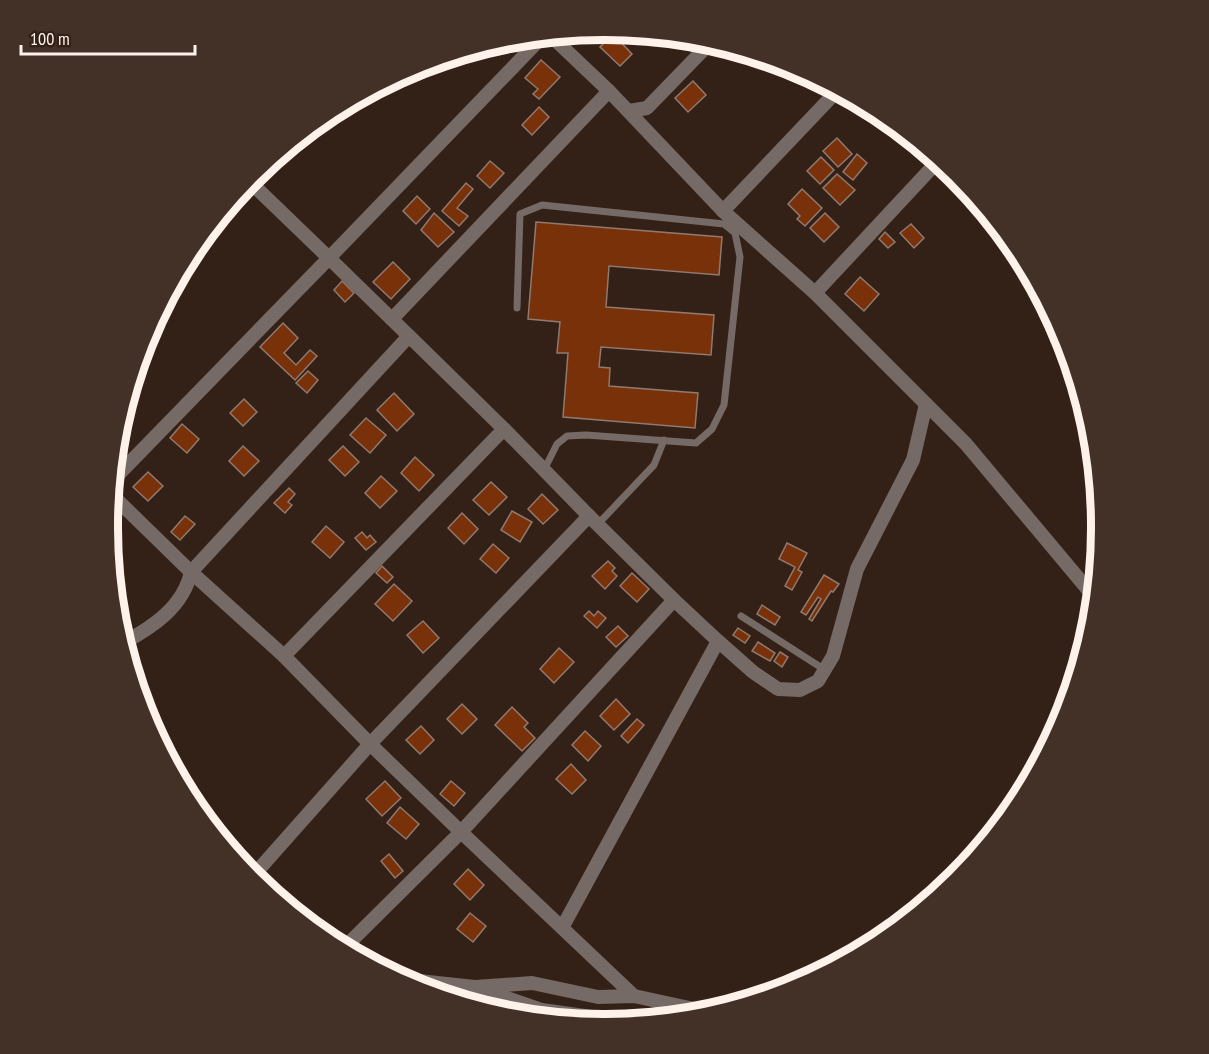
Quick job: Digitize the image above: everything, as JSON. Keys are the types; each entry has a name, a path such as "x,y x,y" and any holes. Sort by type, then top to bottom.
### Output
{"street":[{"path":"559,43 629,111 723,211 815,293 966,444 1087,589"},
{"path":"121,472 533,46"},
{"path":"629,111 647,108 702,51"},
{"path":"392,319 609,91"},
{"path":"723,211 831,97"},
{"path":"815,293 932,167"},
{"path":"256,188 504,429 674,600 753,672 778,689 800,690 818,681 833,656 857,569 913,460 926,404"},
{"path":"131,638 156,624 176,604 188,585 191,572 409,336"},
{"path":"284,656 504,429"},
{"path":"119,502 191,572 284,656 370,744 634,996"},
{"path":"259,870 370,744 593,520"},
{"path":"350,942 461,832 674,600"},
{"path":"562,928 718,641"},
{"path":"435,983 475,987 532,983 598,997 634,996 683,1007"},
{"path":"475,987 539,1009"}],"lane":[{"path":"517,308 520,214 530,209 542,205 724,224 735,233 740,257 724,405 712,429 696,443 567,435 557,444 544,470"},
{"path":"593,520 654,465 664,440"},
{"path":"741,616 825,670"}],"building":[{"path":"607,40 620,41 632,54 620,66 600,47"},
{"path":"541,60 560,77 539,99 533,94 538,89 525,78"},
{"path":"693,81 706,95 688,112 675,98"},
{"path":"539,107 549,117 532,135 522,125"},
{"path":"837,138 852,154 838,167 823,151"},
{"path":"857,154 867,163 853,180 843,172"},
{"path":"821,157 834,170 820,184 807,171"},
{"path":"490,161 504,173 490,188 477,176"},
{"path":"837,174 855,190 840,205 823,188"},
{"path":"466,183 473,189 457,208 468,216 459,226 442,211"},
{"path":"802,189 822,208 805,226 797,219 800,216 788,204"},
{"path":"417,196 430,209 416,224 403,211"},
{"path":"434,213 454,232 438,247 421,230"},
{"path":"825,213 839,227 824,242 810,228"},
{"path":"536,222 722,237 719,275 609,266 606,307 714,315 711,355 601,347 599,367 610,368 609,386 698,393 695,428 563,417 568,353 557,353 560,322 528,319"},
{"path":"911,224 924,238 914,248 900,233"},
{"path":"885,232 895,242 888,248 879,239"},
{"path":"393,262 410,279 391,299 373,282"},
{"path":"860,277 879,294 864,311 845,294"},
{"path":"342,281 354,293 345,302 334,290"},
{"path":"283,323 298,338 284,353 296,365 310,350 317,356 295,380 260,347"},
{"path":"308,371 318,380 307,393 296,383"},
{"path":"394,393 414,414 397,431 377,410"},
{"path":"244,399 257,412 243,426 230,413"},
{"path":"366,418 386,435 370,453 350,435"},
{"path":"182,424 199,439 187,453 170,438"},
{"path":"243,446 259,461 244,476 229,461"},
{"path":"343,446 359,462 345,476 329,460"},
{"path":"415,457 434,475 419,491 401,473"},
{"path":"148,472 163,486 148,501 133,487"},
{"path":"381,476 397,491 380,508 365,493"},
{"path":"491,482 507,497 489,515 473,500"},
{"path":"289,488 295,494 288,502 292,505 285,513 274,503"},
{"path":"542,494 558,510 543,524 528,509"},
{"path":"512,511 532,522 520,542 501,530"},
{"path":"462,513 478,529 464,544 448,528"},
{"path":"185,516 195,524 180,540 171,532"},
{"path":"326,526 344,542 330,558 312,542"},
{"path":"362,532 367,538 370,535 376,542 366,550 355,538"},
{"path":"787,543 807,553 798,570 802,572 792,590 785,586 795,567 779,559"},
{"path":"493,544 509,558 496,573 480,559"},
{"path":"608,561 615,568 612,571 617,576 605,589 592,576"},
{"path":"382,566 393,577 387,583 376,573"},
{"path":"632,573 649,589 637,602 620,586"},
{"path":"824,575 839,584 833,592 831,591 812,621 809,619 821,599 818,597 806,615 801,612"},
{"path":"394,584 412,601 393,621 375,604"},
{"path":"762,605 780,617 775,625 757,614"},
{"path":"589,611 594,616 598,611 606,618 597,628 584,616"},
{"path":"423,621 439,638 423,653 407,635"},
{"path":"618,626 628,636 616,647 606,637"},
{"path":"738,628 750,636 745,643 733,635"},
{"path":"758,642 775,653 770,661 752,651"},
{"path":"559,648 574,662 554,683 540,669"},
{"path":"780,652 788,657 782,667 774,661"},
{"path":"616,699 630,714 614,730 600,716"},
{"path":"462,704 477,719 462,734 447,719"},
{"path":"512,707 528,723 524,727 535,738 522,751 495,725"},
{"path":"637,719 644,725 628,743 621,736"},
{"path":"421,726 434,740 420,754 406,740"},
{"path":"585,731 601,746 588,761 572,745"},
{"path":"571,764 586,780 572,794 556,779"},
{"path":"385,781 401,798 382,816 366,799"},
{"path":"451,781 465,793 454,806 440,794"},
{"path":"400,807 419,824 406,839 387,823"},
{"path":"389,854 403,871 395,878 381,861"},
{"path":"468,869 484,885 470,900 454,884"},
{"path":"470,913 486,926 473,942 457,929"}]}
